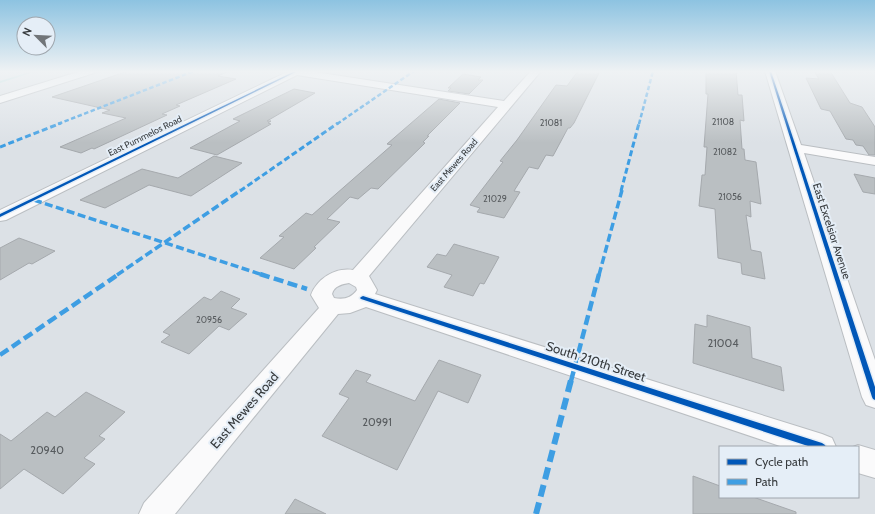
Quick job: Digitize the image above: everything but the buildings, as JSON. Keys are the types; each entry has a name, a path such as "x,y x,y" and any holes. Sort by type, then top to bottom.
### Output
{"street":[{"path":"0,100 16,95"},
{"name":"East Pummelos Road","path":"0,216 247,95"},
{"path":"445,95 507,105"},
{"name":"East Mewes Road","path":"155,514 333,306 339,307 353,305 360,288 516,95"},
{"name":"East Excelsior Avenue","path":"778,95 875,398"},
{"path":"795,148 875,161"},
{"path":"333,306 327,304 321,295 325,285 330,281 343,277 360,288"},
{"name":"South 210th Street","path":"360,288 819,446"},
{"path":"859,459 875,464"}],"marked path":[{"path":"0,147 133,95"},
{"path":"0,355 379,95"},
{"path":"536,514 647,95"},
{"path":"34,200 307,289"}],"cycle path":[{"path":"0,216 248,95"},
{"path":"778,95 875,397"},
{"path":"363,298 819,446"}]}
